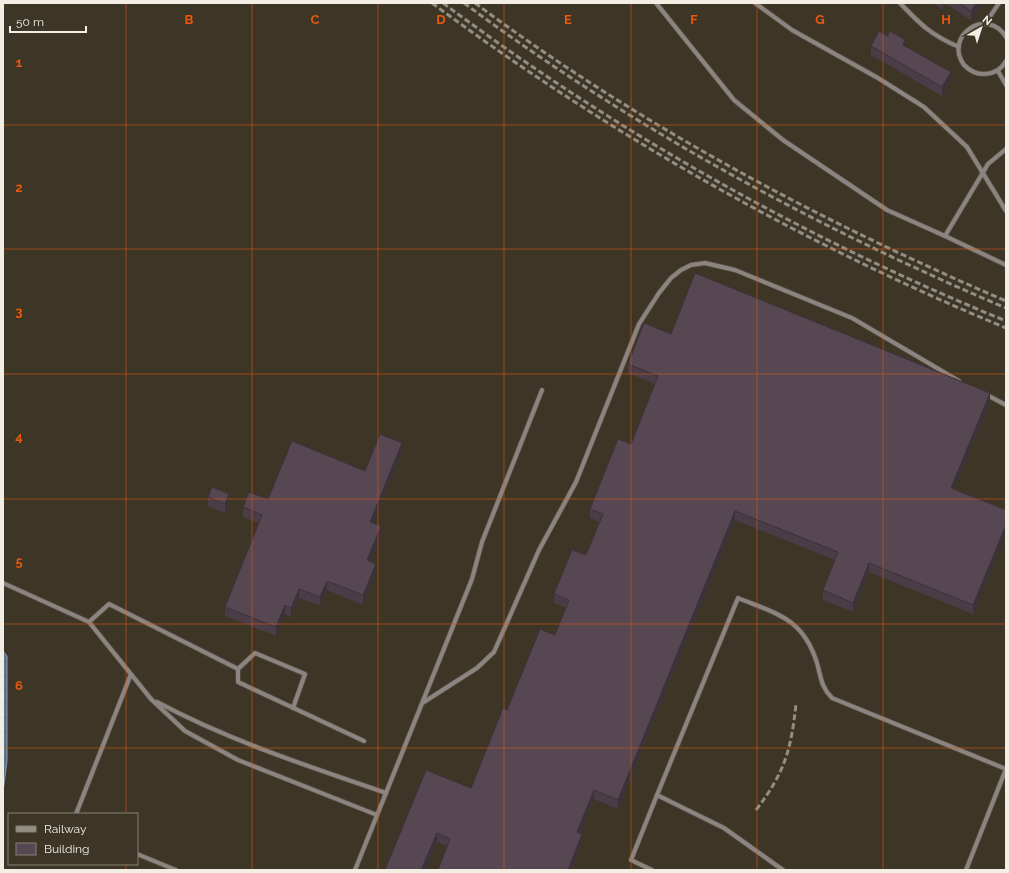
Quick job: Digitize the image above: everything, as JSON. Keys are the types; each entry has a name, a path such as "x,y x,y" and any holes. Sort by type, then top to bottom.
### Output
{"lane":[{"path":"656,3 734,100 783,140 887,210 1006,265"},
{"path":"755,3 792,30 878,78 924,107 967,146 1006,210"},
{"path":"900,3 923,26 938,38 959,47"},
{"path":"985,24 999,3"},
{"path":"1006,37 997,28 985,24 974,26 962,36 959,47 961,59 972,72 990,74 998,71 1006,61"},
{"path":"998,71 1006,85"},
{"path":"945,236 983,171 988,164 1006,149"},
{"path":"424,702 478,668 494,652 539,550 576,482 639,324 659,293 671,278 681,270 691,265 705,263 735,270 852,318 966,384"},
{"path":"356,870 472,579 482,542 542,390"},
{"path":"979,391 1006,405"},
{"path":"3,583 89,622 151,699 185,731 238,760 377,815"},
{"path":"652,870 631,860 738,598 783,617 804,634 809,642 817,663 822,684 832,698 1006,769 966,870"},
{"path":"89,622 109,604 238,669"},
{"path":"293,708 305,674 255,653 238,669 238,682 293,708 364,741"},
{"path":"76,813 131,674"},
{"path":"151,699 196,723 258,749 386,793"},
{"path":"657,795 724,828 783,870"},
{"path":"138,854 176,870"}],"water":[{"path":"3,651 7,656 7,761 3,792"}],"building":[{"path":"959,3 976,3 971,11"},
{"path":"879,31 887,36 890,31 905,40 903,45 951,72 942,87 871,46"},
{"path":"695,273 990,393 951,488 1006,510 1006,525 973,605 869,563 853,603 823,590 838,552 735,511 618,800 594,790 577,832 582,834 568,870 438,870 450,839 437,833 421,870 385,870 426,770 471,788 503,708 507,710 540,629 555,635 569,600 554,594 572,550 586,555 603,514 590,509 618,439 631,444 658,376 628,364 644,323 671,334"},
{"path":"380,434 402,443 370,522 381,526 367,560 376,564 363,595 327,581 320,597 299,589 291,608 285,605 276,627 225,607 262,515 243,507 249,492 268,499 292,441 365,471"},
{"path":"212,487 229,494 225,504 208,497"}],"railway":[{"path":"432,3 568,98 709,183 781,223 855,260 1006,328"},
{"path":"443,3 576,96 644,139 714,180 858,255 931,289 1006,321"},
{"path":"464,3 592,92 726,172 864,244 1006,308"},
{"path":"475,3 600,89 665,129 732,167 867,238 1006,301"},
{"path":"756,810 774,784 785,760 792,735 796,704"}]}
